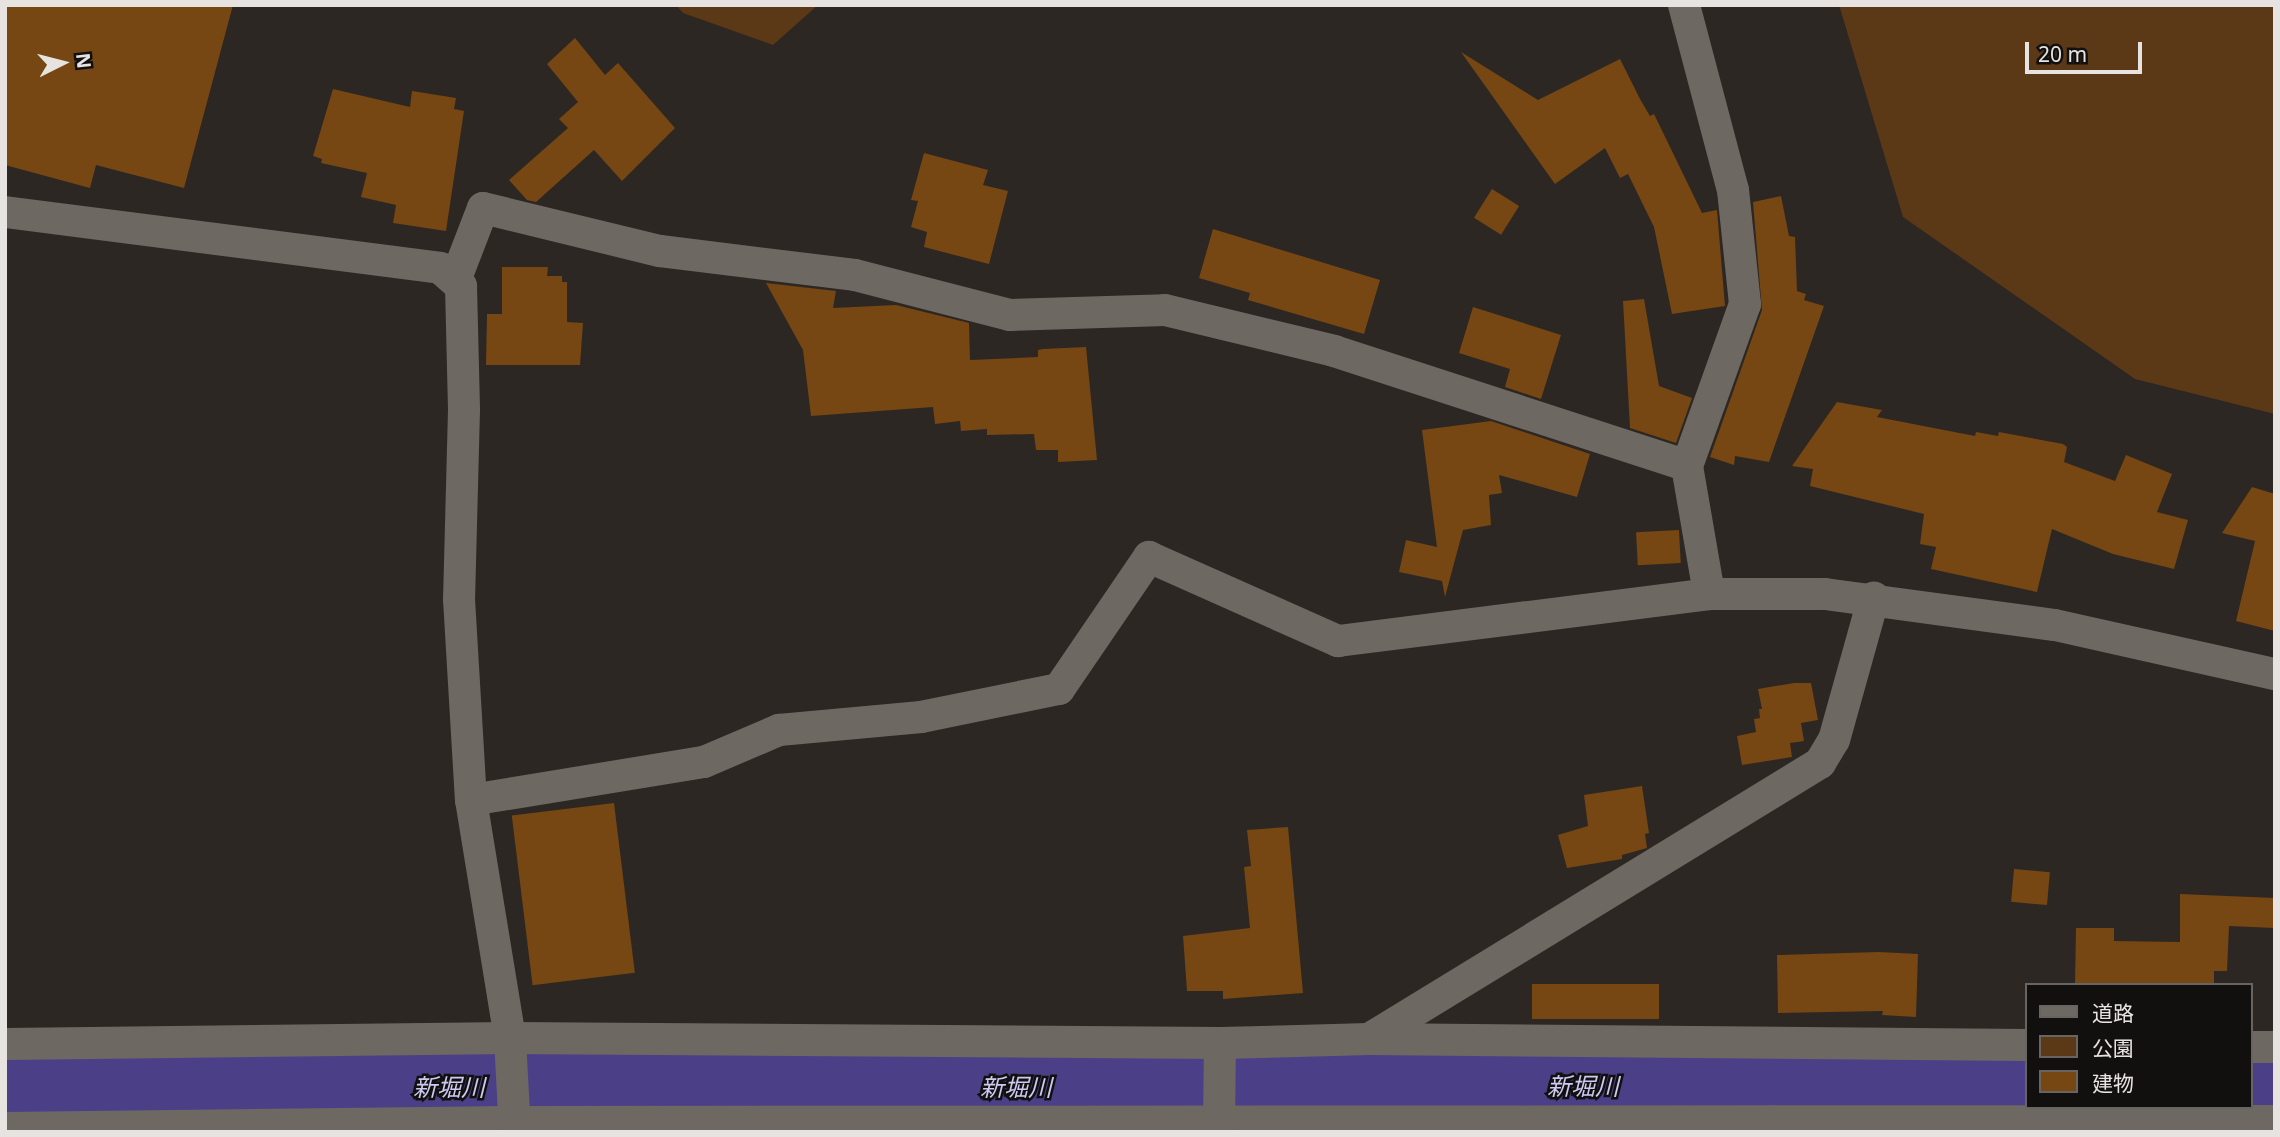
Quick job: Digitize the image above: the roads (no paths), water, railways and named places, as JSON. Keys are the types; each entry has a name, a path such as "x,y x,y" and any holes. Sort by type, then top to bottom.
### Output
{"street":[{"path":"1684,5 1733,190 1745,304 1687,466 1709,594"},
{"path":"514,1122 511,1047 471,800 459,598 464,410 462,296 456,278 483,208 660,251 855,275 1010,315 1165,310 1334,351 1687,466"},
{"path":"5,212 440,268 456,278"},
{"path":"471,800 704,762 779,730 921,717 1059,689 1149,557 1338,641 1709,594 1874,597 2055,625 2275,674"},
{"path":"1369,1039 1820,763 1834,740 1874,597"},
{"path":"5,1044 1219,1050 1369,1039 2024,1045"},
{"path":"2252,1047 2275,1046"},
{"path":"1219,1050 1219,1122"},
{"path":"5,1128 514,1122 1219,1122 2200,1112 2275,1121"}],"waterway":[{"name":"新堀川","path":"2252,1085 2275,1084"},
{"name":"新堀川","path":"5,1088 2024,1086"}]}
